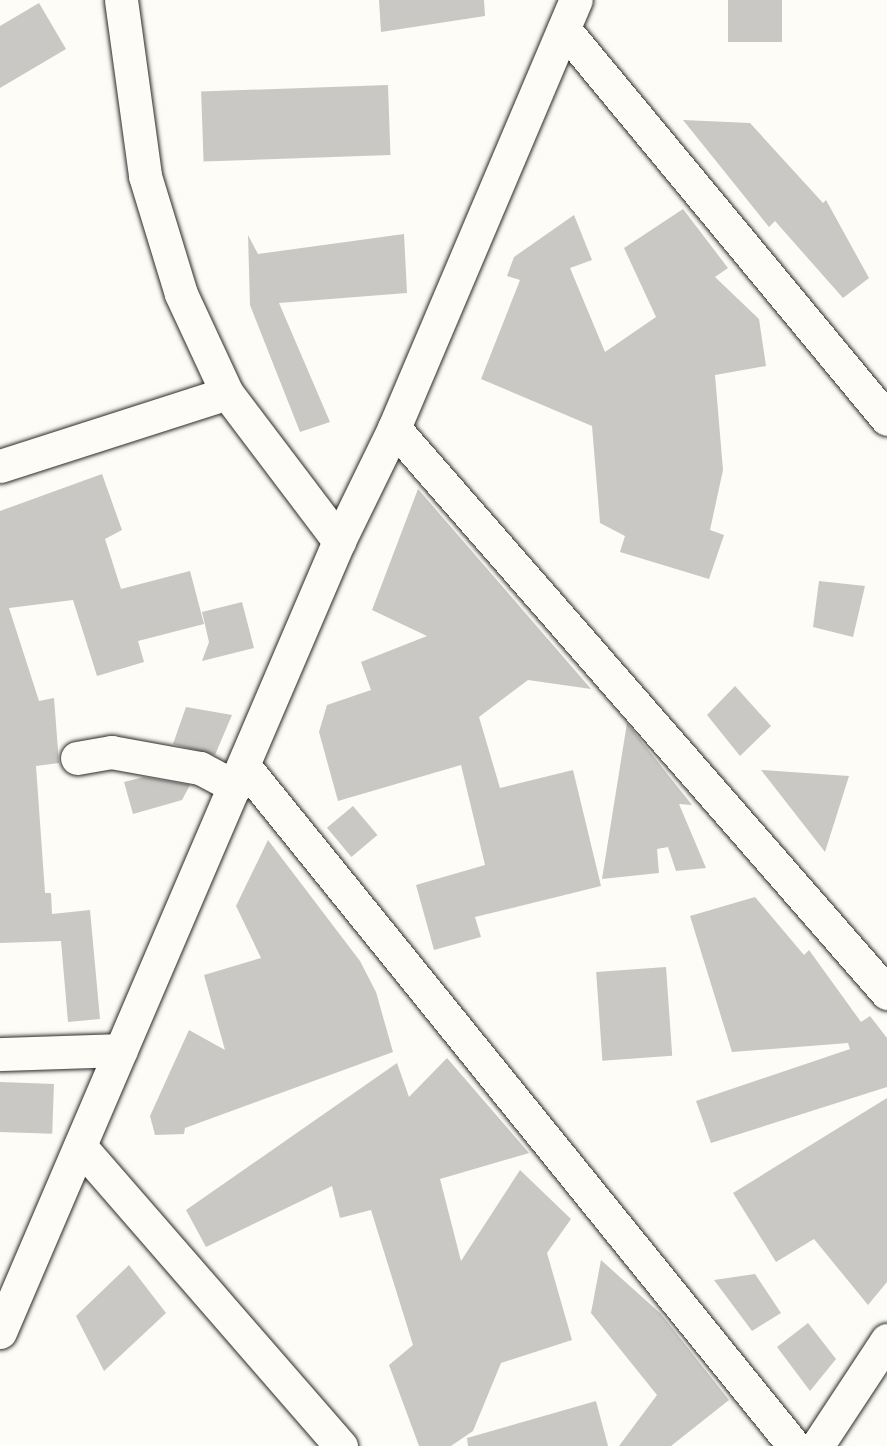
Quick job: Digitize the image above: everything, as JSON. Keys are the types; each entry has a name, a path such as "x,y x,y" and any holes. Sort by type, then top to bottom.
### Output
{"street":[{"path":"121,0 145,176 181,294 227,393 339,541"},
{"path":"0,1332 339,541 394,428 570,14 887,419"},
{"path":"0,466 227,393"},
{"path":"394,428 887,993"},
{"path":"77,758 111,752 239,777 794,1446"},
{"path":"0,1054 121,1050"},
{"path":"80,1146 341,1446"},
{"path":"817,1446 887,1340"}],"building":[{"path":"379,0 484,0 485,16 381,32"},
{"path":"728,0 782,0 782,42 728,42"},
{"path":"39,3 66,49 0,88 0,26"},
{"path":"388,85 390,155 204,161 201,92"},
{"path":"683,120 750,123 823,203 826,200 869,278 843,298 775,221 769,227"},
{"path":"683,209 728,268 715,277 759,319 766,366 715,375 723,470 710,530 724,535 709,579 620,552 625,536 600,523 592,426 481,379 520,280 507,276 514,257 574,215 592,260 570,268 605,352 656,317 624,248"},
{"path":"404,234 407,293 279,303 330,422 300,432 250,305 248,235 258,254"},
{"path":"102,474 122,530 105,539 121,589 190,571 204,624 138,641 144,662 97,676 73,600 9,608 39,701 54,698 59,763 36,766 45,893 51,893 52,914 90,910 100,1019 68,1022 61,941 0,943 0,511"},
{"path":"418,489 591,689 528,680 479,717 500,788 573,770 601,886 475,917 481,937 434,950 416,885 485,865 461,765 338,801 319,732 327,705 371,690 361,662 427,636 372,610"},
{"path":"819,581 865,586 853,637 813,627"},
{"path":"242,602 254,648 202,661 209,642 202,612"},
{"path":"735,686 771,726 740,756 707,715"},
{"path":"186,707 232,715 215,755 173,744"},
{"path":"627,723 692,805 679,804 706,868 676,871 668,847 657,849 659,873 602,879"},
{"path":"761,770 849,776 825,852"},
{"path":"144,777 190,785 182,800 133,814 124,782"},
{"path":"353,806 377,835 351,857 327,828"},
{"path":"268,840 360,961 376,992 393,1052 185,1128 184,1134 155,1135 150,1116 189,1030 225,1050 204,975 261,958 236,906"},
{"path":"755,897 804,955 809,950 861,1022 870,1016 887,1038 887,1087 711,1143 696,1101 850,1049 848,1043 732,1052 690,916"},
{"path":"666,967 672,1056 602,1061 596,972"},
{"path":"447,1058 529,1153 440,1179 461,1261 520,1170 571,1219 547,1253 572,1340 501,1363 473,1431 451,1446 419,1446 389,1365 413,1345 371,1210 340,1218 332,1186 206,1247 186,1210 397,1063 409,1097"},
{"path":"0,1082 54,1084 52,1134 0,1132"},
{"path":"887,1098 887,1282 868,1305 814,1239 776,1262 733,1193"},
{"path":"601,1260 661,1314 729,1400 671,1446 619,1446 657,1395 591,1313"},
{"path":"129,1265 166,1313 104,1371 76,1316"},
{"path":"755,1274 781,1313 752,1331 714,1280"},
{"path":"808,1323 836,1359 810,1391 777,1347"},
{"path":"596,1401 608,1446 468,1446 467,1438"}]}
